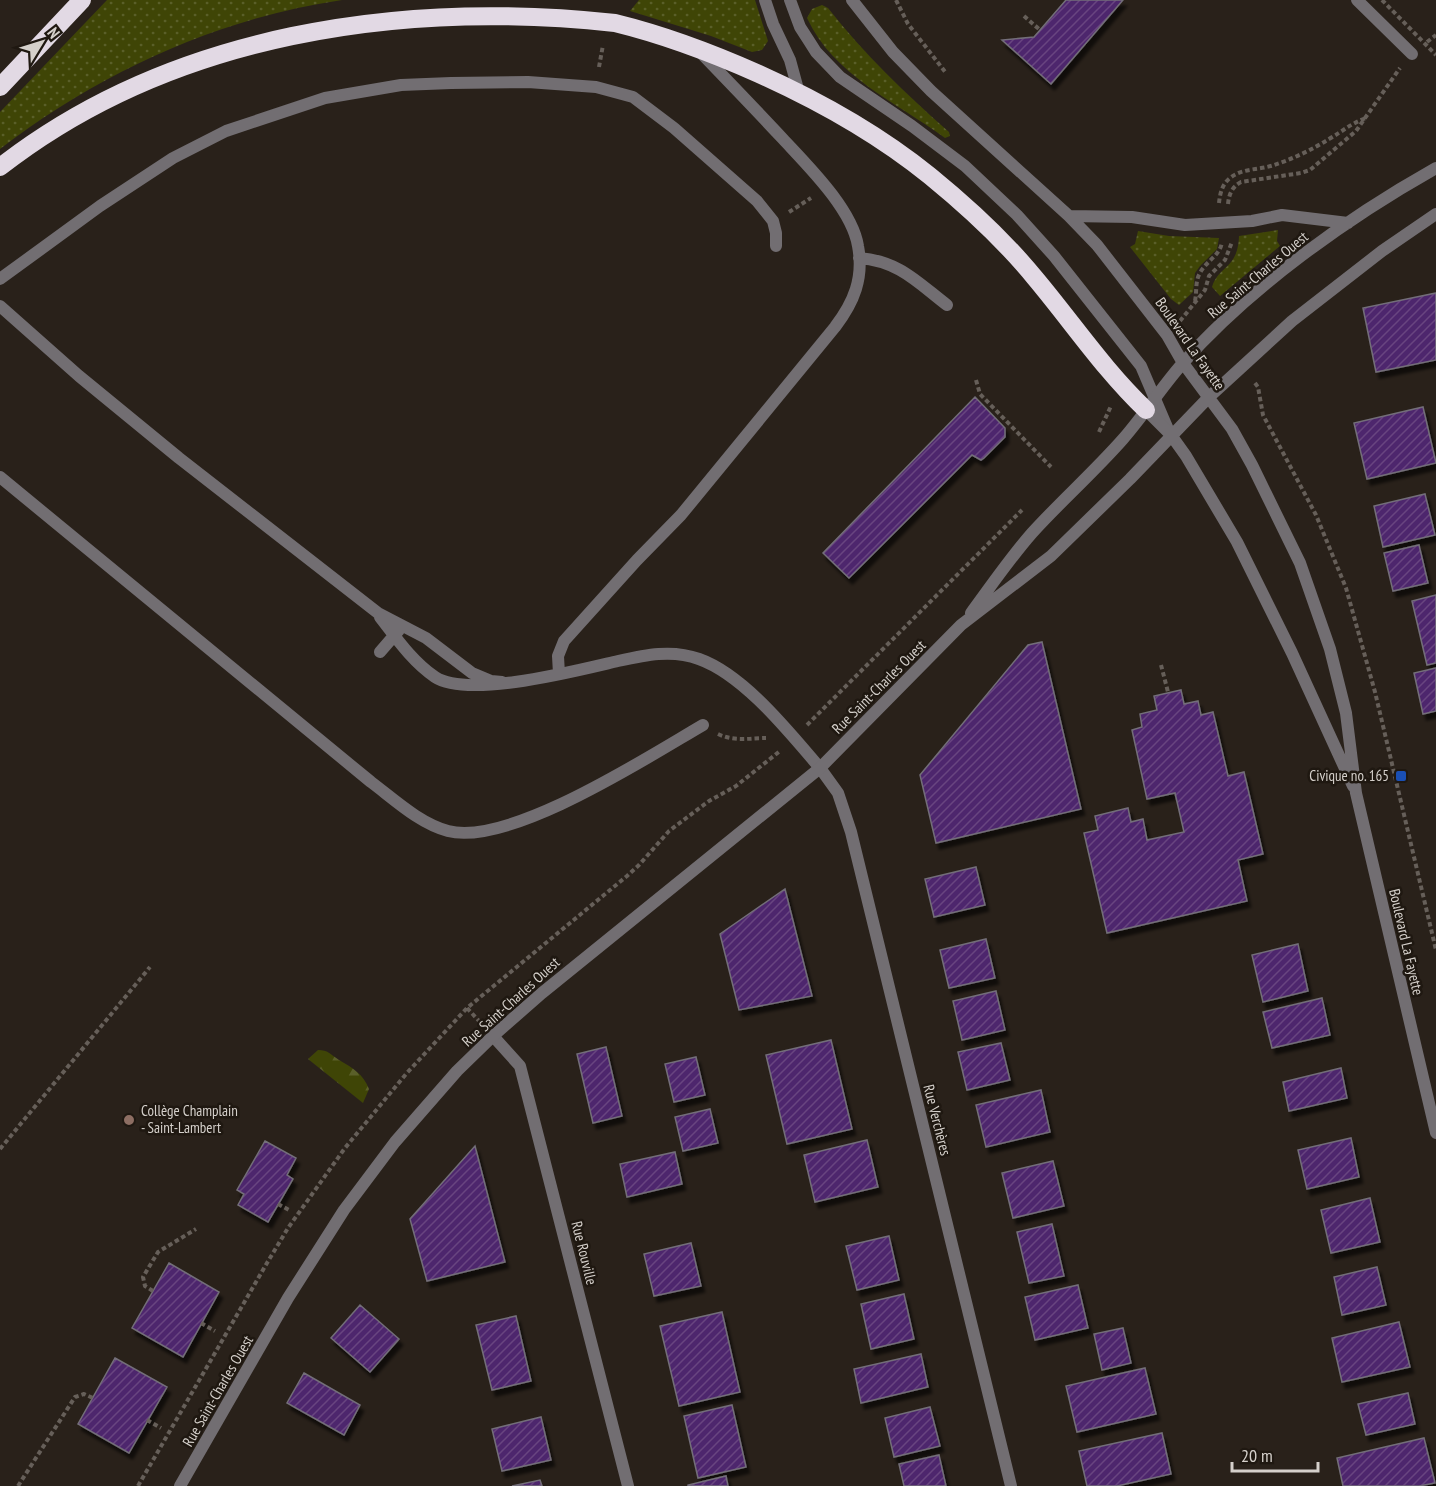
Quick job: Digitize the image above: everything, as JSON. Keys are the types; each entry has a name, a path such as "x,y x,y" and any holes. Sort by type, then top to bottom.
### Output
{"highway":[{"path":"0,87 82,0"},
{"path":"0,167 30,144 109,95 158,71 266,31 338,15 420,6 504,6 614,23 726,59 799,93 890,146 938,182 984,223 1033,275 1122,387 1150,404"}],"street":[{"path":"765,0 773,24 790,60 799,93"},
{"path":"790,0 808,41 840,77 912,126 965,166 1036,235 1078,284 1141,366 1150,404"},
{"name":"Boulevard La Fayette","path":"852,0 893,52 931,91 1098,245 1167,335 1183,363 1228,423 1247,455 1306,579 1330,649 1346,713 1356,793 1436,1133"},
{"path":"1357,0 1412,54"},
{"path":"559,674 560,647 573,630 681,515 847,311 856,292 859,258 850,223 826,188 758,112 696,48"},
{"path":"0,279 100,206 173,158 226,131 325,98 401,85 528,82 596,87 633,97 674,128 757,201 773,221 776,246"},
{"name":"Rue Saint-Charles Ouest","path":"961,626 1031,534 1102,461 1183,363 1221,325 1309,251 1348,223 1436,168"},
{"name":"Rue Saint-Charles Ouest","path":"180,1486 288,1298 344,1210 373,1168 457,1071 550,986 820,768 961,626 1051,556 1209,397 1292,321 1382,251 1436,214"},
{"path":"1069,216 1132,217 1185,225 1252,221 1282,215 1348,223"},
{"path":"859,258 883,261 892,265 908,274 947,305"},
{"path":"0,306 79,376 179,458 398,631 426,638 472,673 490,681 502,682"},
{"name":"Boulevard La Fayette","path":"1150,404 1208,490 1247,560 1356,793"},
{"path":"0,477 371,782 433,826 467,833 508,825 535,815 592,789 703,725"},
{"path":"380,652 398,631"},
{"name":"Rue Verchères","path":"398,631 411,656 436,677 463,686 559,674 654,654 677,654 700,659 721,671 756,699 787,730 838,793 851,832 1011,1486"},
{"name":"Rue Rouville","path":"493,1036 520,1066 628,1486"}],"path":[{"path":"896,0 908,24 953,82"},
{"path":"1382,0 1436,55"},
{"path":"1024,16 1040,30"},
{"path":"1228,209 1230,192 1235,185 1252,179 1310,170 1356,131 1400,68 1412,54 1436,35"},
{"path":"598,71 606,39"},
{"path":"1219,210 1222,189 1231,177 1274,165 1296,156 1330,138 1350,124 1366,118"},
{"path":"789,212 811,198"},
{"path":"1222,237 1222,246 1197,279 1194,304 1205,291 1209,276 1229,254 1232,235"},
{"path":"976,380 980,394 994,412 1051,467"},
{"name":"Boulevard La Fayette","path":"1257,387 1263,415 1313,508 1348,596 1375,692 1436,950"},
{"path":"1097,434 1107,416"},
{"name":"Rue Saint-Charles Ouest","path":"806,726 1029,503"},
{"path":"1161,665 1168,693"},
{"path":"703,725 728,738 747,740 765,738 773,743"},
{"name":"Rue Saint-Charles Ouest","path":"138,1486 288,1228 345,1148 406,1074 467,1008 633,871 669,831 709,801 736,786 780,751"},
{"path":"0,1149 150,967"},
{"path":"278,1204 289,1210"},
{"path":"153,1291 145,1286 143,1276 158,1252 196,1229"},
{"path":"201,1323 215,1331"},
{"path":"18,1486 75,1397 84,1394 93,1398"},
{"path":"147,1420 161,1428"}],"green space":[{"path":"107,0 342,0 296,8 250,20 162,53 78,96 0,149 0,112"},
{"path":"639,0 755,0 768,41 762,50 752,52 711,36 630,11"},
{"path":"822,5 828,8 871,57 949,132 950,136 945,138 867,86 833,56 818,38 807,18 812,9"},
{"path":"1278,230 1277,241 1280,246 1220,296 1212,287 1219,274 1232,261 1238,247 1239,236"},
{"path":"1138,231 1169,236 1219,238 1217,249 1195,273 1193,292 1179,305 1171,299 1130,247 1135,244"},
{"path":"318,1050 329,1053 361,1075 369,1089 363,1103 308,1059"}],"building":[{"path":"1066,0 1123,0 1051,84 1002,40 1034,37"},
{"path":"1436,293 1436,360 1376,372 1363,308"},
{"path":"975,397 1005,428 1005,437 981,460 972,455 849,578 823,553"},
{"path":"1423,407 1436,463 1367,479 1354,423"},
{"path":"1425,494 1435,535 1383,547 1374,506"},
{"path":"1419,545 1428,583 1393,591 1384,553"},
{"path":"1436,595 1436,663 1427,665 1412,601"},
{"path":"1042,642 1081,809 936,843 920,775 1028,645"},
{"path":"1436,668 1436,711 1423,714 1414,673"},
{"path":"1181,690 1184,704 1198,701 1201,715 1213,712 1228,776 1244,772 1263,854 1238,860 1247,901 1107,933 1084,833 1098,830 1095,816 1128,808 1131,822 1143,819 1147,840 1184,832 1175,793 1147,799 1132,730 1142,727 1140,714 1157,710 1154,696"},
{"path":"976,867 985,905 934,917 925,879"},
{"path":"785,889 812,996 739,1010 720,934"},
{"path":"986,939 995,978 949,988 940,950"},
{"path":"1298,944 1308,991 1263,1002 1252,955"},
{"path":"996,991 1005,1030 962,1040 953,1001"},
{"path":"1322,998 1330,1035 1272,1048 1263,1012"},
{"path":"831,1040 852,1129 787,1144 766,1055"},
{"path":"1001,1043 1010,1080 967,1090 958,1052"},
{"path":"606,1047 622,1116 593,1123 577,1054"},
{"path":"696,1057 705,1095 674,1102 665,1064"},
{"path":"1341,1068 1347,1098 1289,1111 1283,1082"},
{"path":"1041,1090 1050,1132 986,1147 976,1105"},
{"path":"710,1109 718,1143 683,1151 675,1117"},
{"path":"1351,1138 1359,1177 1307,1189 1298,1150"},
{"path":"867,1140 878,1187 815,1202 804,1155"},
{"path":"265,1141 296,1158 287,1175 293,1179 268,1222 238,1205 244,1194 237,1190"},
{"path":"475,1146 505,1262 427,1281 410,1219"},
{"path":"675,1152 682,1184 627,1197 620,1164"},
{"path":"1053,1161 1064,1206 1013,1218 1002,1173"},
{"path":"1370,1198 1380,1242 1331,1253 1321,1210"},
{"path":"1052,1224 1064,1276 1029,1283 1017,1232"},
{"path":"889,1236 899,1280 857,1290 846,1246"},
{"path":"691,1243 701,1286 654,1296 644,1254"},
{"path":"169,1263 219,1292 183,1357 132,1328"},
{"path":"1377,1267 1386,1305 1342,1315 1334,1277"},
{"path":"1078,1285 1088,1328 1035,1340 1025,1297"},
{"path":"904,1294 914,1339 871,1349 861,1304"},
{"path":"360,1305 399,1339 370,1372 331,1338"},
{"path":"722,1312 740,1392 679,1406 660,1326"},
{"path":"516,1316 531,1381 492,1390 476,1325"},
{"path":"1399,1322 1410,1367 1342,1382 1332,1338"},
{"path":"1123,1328 1131,1363 1102,1370 1094,1334"},
{"path":"921,1354 928,1387 861,1403 854,1369"},
{"path":"115,1358 167,1387 129,1453 78,1424"},
{"path":"1145,1368 1156,1414 1077,1432 1066,1386"},
{"path":"304,1373 360,1405 344,1435 287,1403"},
{"path":"1408,1393 1415,1424 1366,1435 1358,1404"},
{"path":"732,1405 746,1467 698,1478 684,1416"},
{"path":"930,1407 940,1446 894,1457 885,1418"},
{"path":"541,1417 551,1460 502,1471 492,1429"},
{"path":"1162,1433 1171,1474 1117,1486 1087,1486 1079,1451"},
{"path":"1424,1438 1435,1483 1419,1486 1343,1486 1337,1458"},
{"path":"939,1455 946,1486 904,1486 899,1464"},
{"path":"726,1476 728,1486 688,1486 688,1485"},
{"path":"540,1480 542,1486 512,1486"}],"place":[{"name":"Civique no. 165","path":"1401,776"},
{"name":"Collège Champlain - Saint-Lambert","path":"129,1120"}]}
